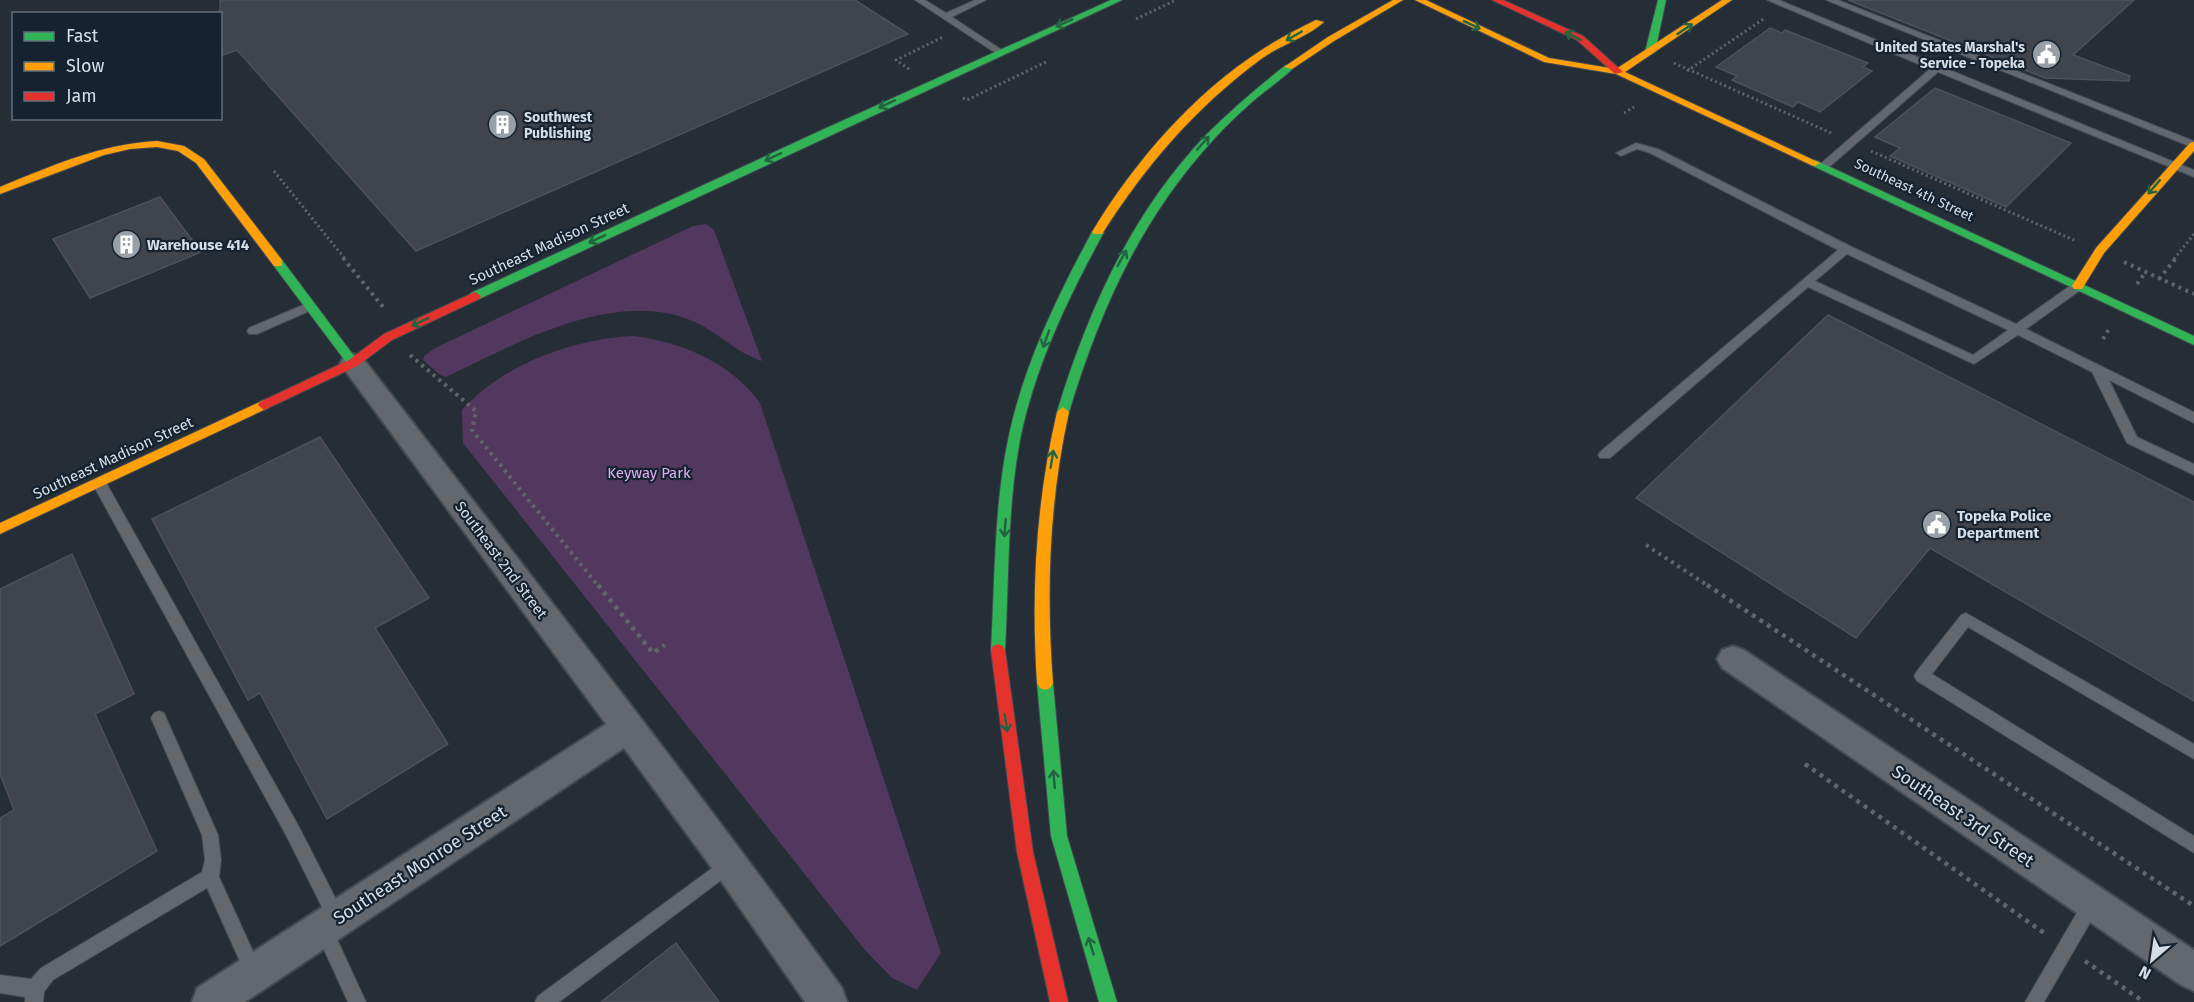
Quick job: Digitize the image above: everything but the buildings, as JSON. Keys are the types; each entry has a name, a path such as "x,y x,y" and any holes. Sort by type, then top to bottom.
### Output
{"main road":[{"name":"Southeast Madison Street","path":"0,529 353,363 388,337 826,132 1118,0"},
{"path":"1108,1002 1059,837 1042,666 1041,561 1048,490 1063,401 1095,310 1120,260 1166,188 1192,154 1245,102 1300,58 1399,0"},
{"name":"Southeast 4th Street","path":"1419,0 1546,60 1618,72"},
{"name":"Southeast 4th Street","path":"1496,0 1580,38 1618,72 2194,341"},
{"path":"1650,52 1662,0"},
{"path":"1618,72 1728,0"},
{"path":"1059,1002 1025,852 997,660 1009,477 1020,414 1047,334 1069,285 1114,203 1140,169 1216,90 1260,55 1335,12"},
{"name":"Southeast 2nd Street","path":"0,190 112,149 155,145 186,150 197,157 353,363"},
{"path":"2078,286 2100,251 2194,145"}],"street":[{"name":"Southeast 2nd Street","path":"353,363 629,727 730,863 828,1002"},
{"name":"Southeast 3rd Street","path":"1733,659 2194,972"},
{"name":"Southeast Monroe Street","path":"211,1002 629,727"}],"lane":[{"path":"919,0 1000,52"},
{"path":"945,17 982,0"},
{"path":"1771,0 2194,174"},
{"path":"1830,0 2194,145"},
{"path":"1823,167 1937,68"},
{"path":"1621,153 1636,146 1654,151 1846,249 2019,330 2194,418"},
{"path":"1605,455 1846,249"},
{"path":"1808,282 1974,360 2019,330 2041,310 2078,286"},
{"path":"253,332 310,306"},
{"path":"2098,371 2132,440 2194,470"},
{"path":"99,483 292,830 330,924 357,1002"},
{"path":"2194,752 1966,619 1922,676 2194,845"},
{"path":"159,718 210,835 213,860 210,877 254,973"},
{"path":"544,1002 730,863"},
{"path":"0,984 34,996 46,974 210,877"},
{"path":"2034,1002 2092,903"}],"path":[{"path":"1624,113 1784,5"},
{"path":"274,171 383,307"},
{"path":"2159,279 2194,234"},
{"path":"394,303 383,307 367,320 476,411 472,430 517,486 653,653 665,645"},
{"path":"1646,545 2194,906"},
{"path":"1805,764 2144,1002"}],"green space":[{"path":"706,224 714,230 762,361 743,353 690,320 660,312 629,311 565,324 533,336 446,377 440,375 423,360 424,356 435,348 693,226"},
{"name":"Keyway Park","path":"633,336 669,343 704,356 734,376 760,403 941,953 917,990 892,978 864,949 463,443 462,410 498,379 518,367 563,349 587,342"}],"traffic: fast":[{"path":"826,132 1118,0"},
{"path":"1650,52 1662,0"},
{"path":"1063,412 1078,361 1097,312 1146,220 1176,177 1210,137 1247,101 1289,67"},
{"path":"475,296 826,132"},
{"path":"1815,163 2194,341"},
{"path":"998,650 1006,500 1009,470 1020,413 1035,366 1054,320 1098,232"},
{"path":"278,263 353,363"},
{"path":"1045,683 1059,836 1108,1002"}],"traffic: slow":[{"path":"1289,67 1331,39 1399,0"},
{"path":"1419,0 1547,60 1618,72 1815,163"},
{"path":"1618,72 1728,0"},
{"path":"1098,232 1129,184 1169,136 1213,93 1259,56 1319,22"},
{"path":"0,191 72,161 101,152 130,146 157,144 181,149 200,161 278,263"},
{"path":"2078,286 2100,251 2194,145"},
{"path":"0,529 264,405"},
{"path":"1045,683 1041,615 1042,547 1049,479 1063,412"}],"traffic: jam":[{"path":"1496,0 1580,38 1618,72"},
{"path":"264,405 353,363 388,337 475,296"},
{"path":"998,650 1025,852 1059,1002"}],"place":[{"name":"United States Marshal's Service - Topeka","path":"2046,55"},
{"name":"Southwest Publishing","path":"503,125"},
{"name":"Warehouse 414","path":"126,245"},
{"name":"Topeka Police Department","path":"1936,525"}]}
